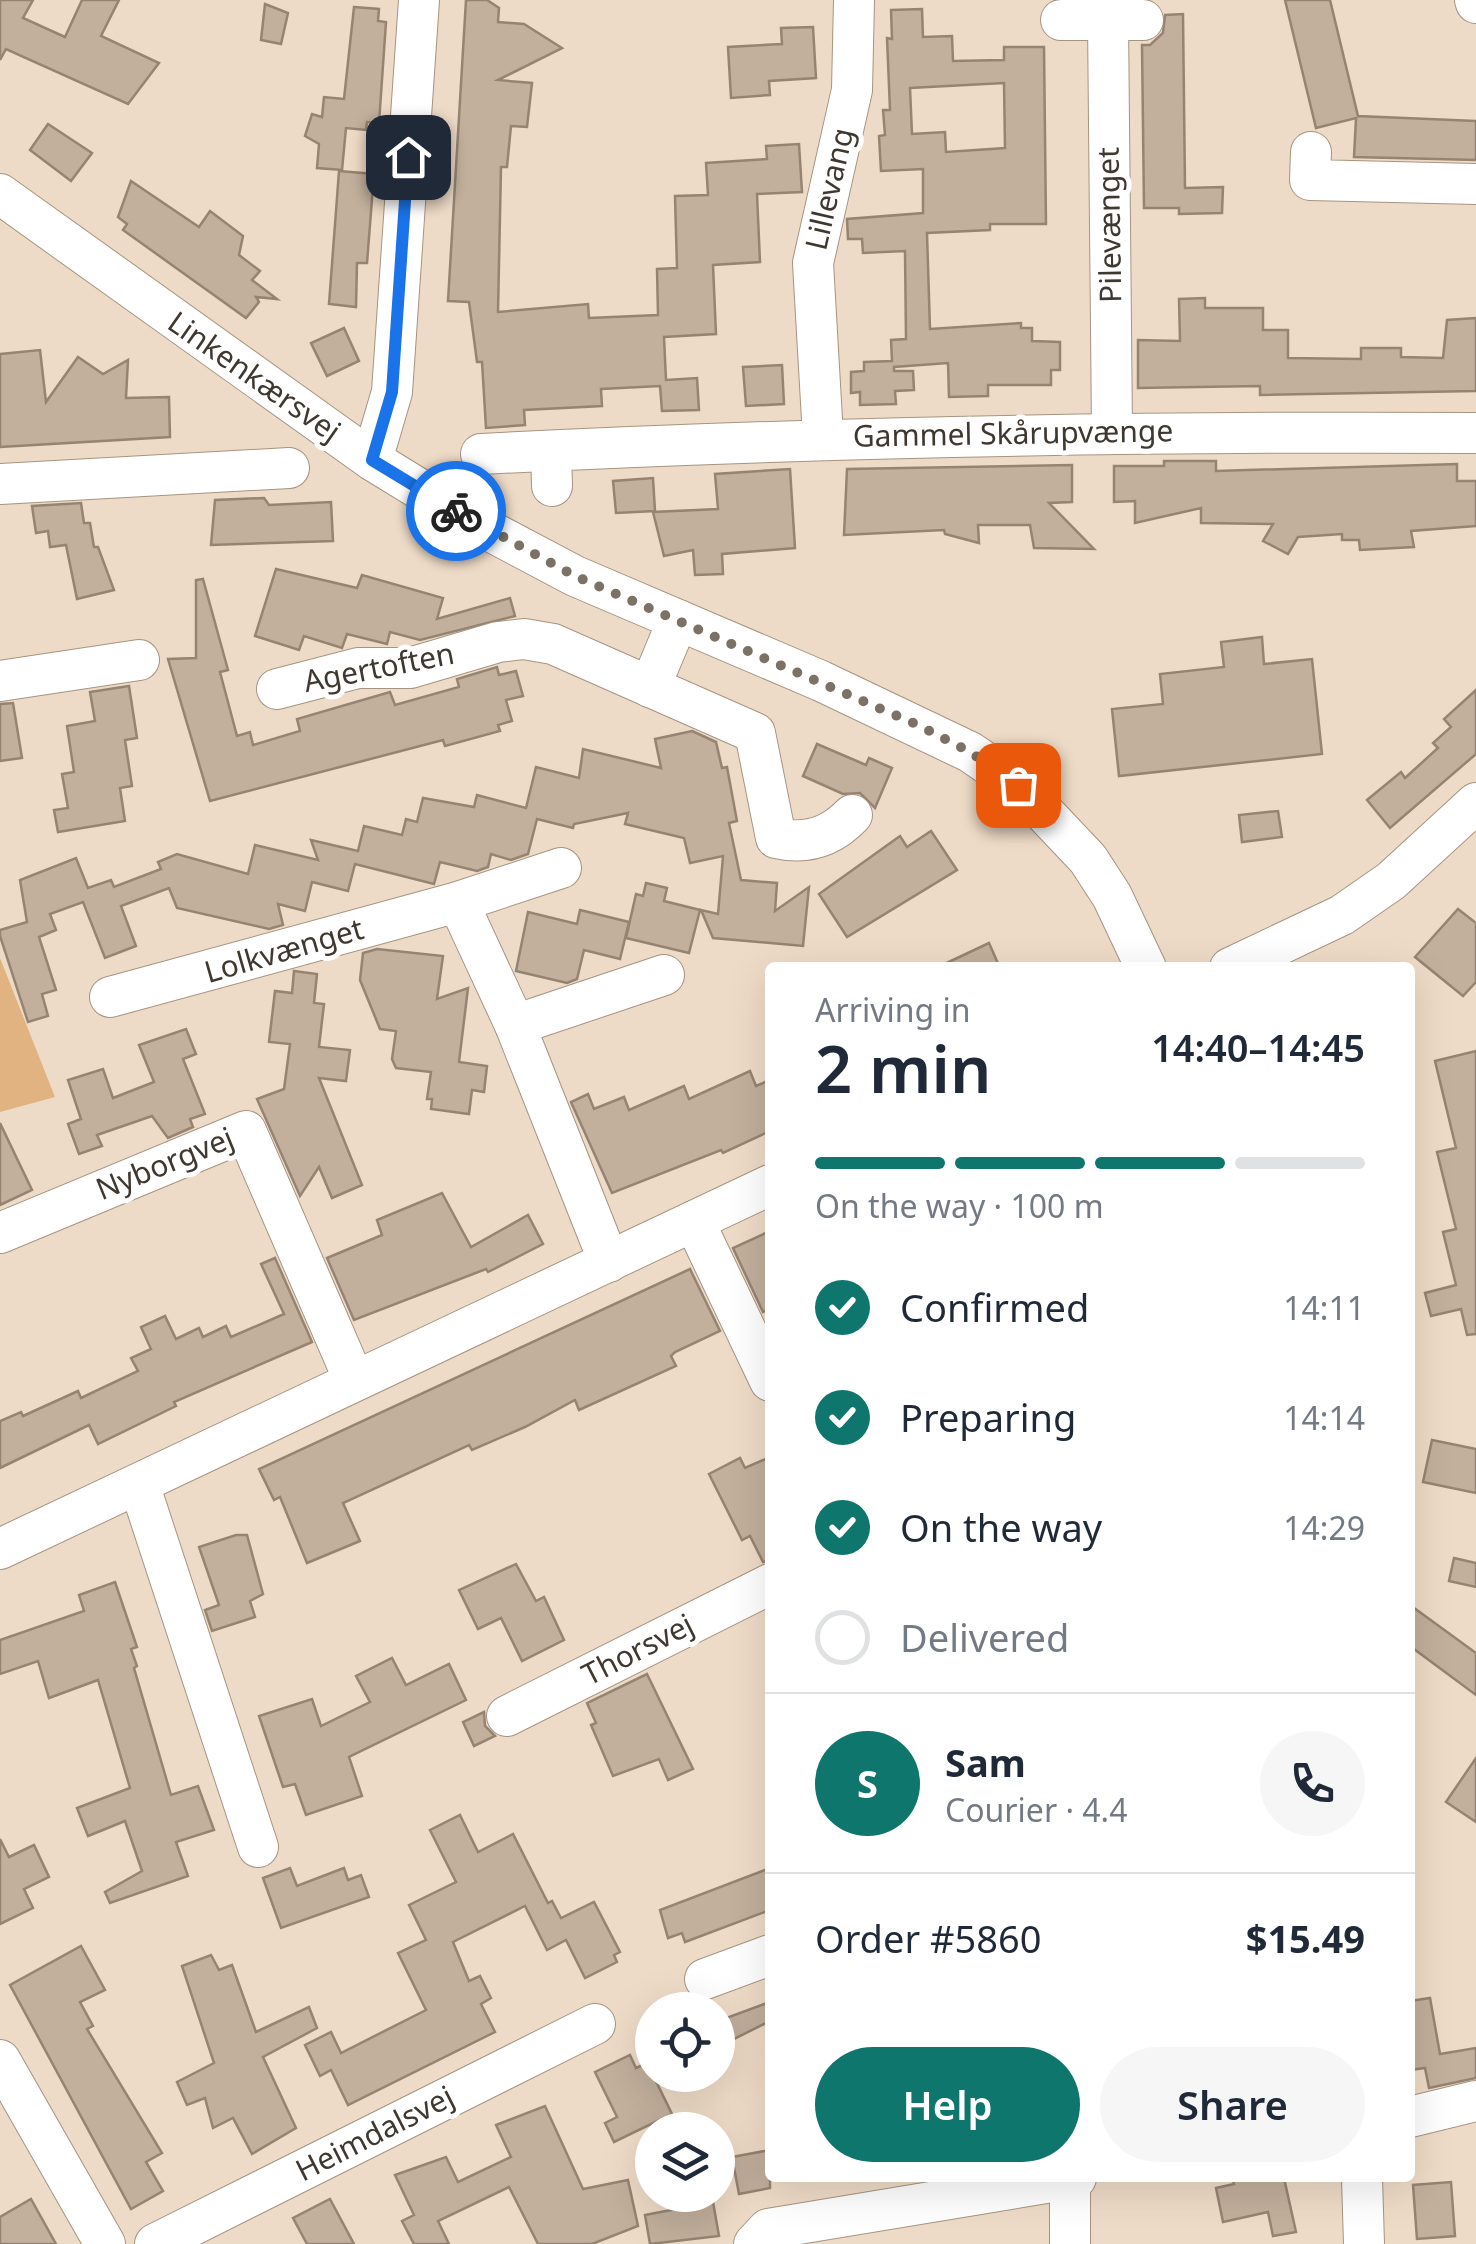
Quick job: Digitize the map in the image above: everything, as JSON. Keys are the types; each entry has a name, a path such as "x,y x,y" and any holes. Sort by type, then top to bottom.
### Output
{"street":[{"path":"372,460 392,392 420,0"},
{"name":"Lillevang","path":"824,437 814,263 852,90 854,0"},
{"name":"Pilevænget","path":"1060,20 1126,20 1112,431"},
{"path":"1311,152 1310,180 1476,184"},
{"name":"Linkenkærsvej","path":"4,204 372,460 558,567 918,725 970,752 1018,785 1088,859 1112,896 1143,962"},
{"name":"Gammel Skårupvænge","path":"481,454 551,468 824,437 1112,431 1476,433"},
{"path":"0,484 288,468"},
{"path":"650,687 678,620"},
{"name":"Agertoften","path":"277,689 358,668 410,668 524,639 553,644 755,733 776,838 789,841 833,835 852,815"},
{"path":"0,681 139,660"},
{"path":"1243,962 1342,915 1390,880 1476,803"},
{"name":"Lolkvænget","path":"110,997 458,902 561,868"},
{"path":"458,902 515,1026 609,1262"},
{"path":"515,1026 664,974"},
{"name":"Nyborgvej","path":"0,1233 246,1131 354,1380"},
{"path":"0,1549 765,1187"},
{"path":"694,1221 765,1370"},
{"path":"138,1484 258,1846"},
{"name":"Thorsvej","path":"506,1716 765,1586"},
{"path":"706,1979 765,1957"},
{"name":"Heimdalsvej","path":"156,2244 594,2024"},
{"path":"0,2060 105,2244"},
{"path":"1415,2116 1476,2102"},
{"path":"754,2244 768,2229 1049,2182"},
{"path":"1070,2244 1073,2182"},
{"path":"1362,2182 1364,2244"}],"shaded area":[{"path":"0,958 55,1097 0,1112"}],"building":[{"path":"0,0 33,0 23,18 65,37 82,0 119,0 101,36 159,63 128,104 6,49 0,60"},
{"path":"466,0 487,0 499,8 498,22 524,24 562,48 498,80 532,83 527,127 511,126 507,167 501,167 498,312 588,304 589,318 658,315 657,269 677,268 675,196 708,195 706,163 767,159 766,146 799,144 802,192 757,194 760,262 713,265 716,334 664,337 666,380 697,378 699,410 662,411 660,386 601,389 602,406 524,410 525,425 486,428 482,362 477,362 469,302 448,301"},
{"path":"1285,0 1330,0 1358,116 1476,121 1476,160 1354,157 1356,118 1316,128"},
{"path":"265,4 288,13 281,44 261,40"},
{"path":"354,7 379,9 378,21 386,22 379,123 367,122 366,130 346,128 342,170 317,168 319,144 305,136 312,114 322,117 324,97 344,99"},
{"path":"922,9 923,37 952,36 953,61 1004,60 1004,47 1044,47 1046,224 990,224 990,230 927,233 930,329 1021,323 1021,328 1032,328 1032,341 1060,342 1060,370 1051,370 1051,385 988,385 988,396 949,397 948,363 894,367 894,371 913,371 914,390 895,391 896,404 860,405 860,392 851,393 851,372 864,371 864,362 892,361 891,340 906,339 905,251 863,253 862,239 848,239 847,219 923,213 923,169 881,171 879,136 885,135 883,110 890,110 887,38 892,39 891,10","holes":["1004,83 1005,148 946,152 945,132 912,134 910,88"]},
{"path":"1183,14 1185,188 1223,187 1222,213 1179,214 1179,208 1144,208 1142,45 1150,45 1163,33 1165,15"},
{"path":"813,27 816,78 769,81 770,95 731,98 728,47 782,44 781,28"},
{"path":"48,124 92,153 71,181 30,150"},
{"path":"339,171 374,174 367,263 357,263 356,307 329,304"},
{"path":"131,181 199,227 210,211 243,236 239,255 260,271 252,280 277,299 256,297 259,302 246,318 123,230 127,224 118,217"},
{"path":"1205,298 1205,308 1263,308 1263,330 1288,330 1288,358 1361,359 1361,348 1401,348 1401,357 1443,358 1447,320 1476,318 1476,391 1260,395 1260,386 1138,388 1138,340 1180,341 1179,299"},
{"path":"344,328 359,361 327,376 311,343"},
{"path":"40,350 46,402 78,357 103,374 128,360 126,398 169,397 170,437 0,447 0,354"},
{"path":"782,365 784,404 746,406 743,367"},
{"path":"1164,461 1216,461 1216,471 1457,464 1457,481 1476,481 1476,526 1411,531 1414,547 1360,550 1359,540 1342,540 1342,534 1298,537 1288,554 1263,541 1273,524 1201,523 1201,508 1135,523 1135,501 1114,502 1114,466 1164,466"},
{"path":"1072,465 1072,502 1049,503 1094,549 1034,548 1030,525 978,525 979,543 945,534 944,530 844,535 847,469"},
{"path":"790,469 795,548 722,554 723,574 695,575 693,550 664,556 653,512 718,509 715,474"},
{"path":"653,478 655,511 616,513 613,481"},
{"path":"264,498 269,505 331,502 333,541 211,545 215,500"},
{"path":"81,503 84,523 90,523 94,547 98,547 114,590 77,599 66,545 50,547 48,531 36,533 32,506"},
{"path":"276,569 357,588 362,575 443,598 437,619 510,598 515,616 420,640 390,632 387,644 347,634 342,648 304,636 299,650 255,636"},
{"path":"203,579 228,670 220,672 237,736 250,732 253,745 300,731 297,719 390,692 395,705 459,687 457,679 497,667 499,675 516,671 523,696 506,700 512,721 498,725 500,731 445,746 443,740 210,801 168,659 196,658 196,580"},
{"path":"1262,637 1264,664 1312,659 1322,754 1119,776 1112,709 1163,704 1160,674 1224,667 1221,642"},
{"path":"129,686 137,738 125,740 132,786 120,788 125,821 58,832 54,810 68,808 62,774 74,772 67,726 95,721 90,692"},
{"path":"1476,690 1476,754 1390,828 1367,800 1401,772 1405,778 1438,748 1433,743 1451,727 1444,719"},
{"path":"13,703 22,758 0,761 0,704"},
{"path":"692,731 716,742 722,768 727,767 737,821 729,823 741,880 777,883 775,911 809,887 803,946 713,938 701,910 718,914 723,856 690,863 684,838 625,824 628,813 574,824 573,828 537,819 528,854 511,860 491,854 488,867 477,871 440,862 434,884 355,864 348,891 312,882 305,911 278,904 283,925 269,929 177,908 169,888 121,906 136,946 105,958 83,902 50,914 56,930 39,937 56,990 42,994 48,1016 28,1022 0,936 0,930 27,922 20,880 76,858 88,888 111,880 114,887 161,869 158,862 177,854 248,874 255,845 318,860 311,840 358,851 364,826 402,835 406,819 417,822 423,798 474,807 477,795 526,808 536,767 579,778 583,749 661,768 655,739"},
{"path":"817,744 866,765 869,758 892,768 875,808 860,793 843,794 803,776"},
{"path":"1278,811 1282,837 1242,842 1239,815"},
{"path":"931,831 957,870 847,937 819,894 900,836 907,847"},
{"path":"646,883 667,888 664,901 700,910 689,953 626,938 636,894 643,896"},
{"path":"1458,909 1476,923 1476,982 1463,996 1415,957"},
{"path":"580,910 629,922 620,959 584,950 577,979 567,983 516,971 528,912 577,924"},
{"path":"989,943 997,962 949,962"},
{"path":"377,949 443,956 437,999 468,988 459,1062 487,1066 484,1092 472,1090 469,1114 431,1109 432,1099 427,1099 431,1072 396,1068 392,1059 396,1031 380,1029 360,980 363,953"},
{"path":"294,971 317,974 314,1003 324,1004 319,1047 350,1050 346,1081 319,1078 362,1185 332,1198 319,1167 300,1196 257,1099 284,1089 290,1044 269,1042 275,991 292,993"},
{"path":"186,1029 196,1054 183,1059 205,1114 190,1119 193,1127 168,1138 152,1116 97,1135 102,1146 79,1154 68,1124 81,1119 68,1080 103,1069 113,1098 154,1082 139,1045"},
{"path":"1476,1051 1476,1334 1467,1335 1461,1309 1431,1316 1425,1293 1456,1285 1443,1232 1456,1229 1437,1152 1456,1148 1435,1061"},
{"path":"750,1071 756,1086 765,1082 765,1133 723,1153 721,1150 612,1193 571,1102 588,1094 594,1109 624,1097 629,1110 684,1086 689,1099"},
{"path":"0,1123 32,1190 0,1205"},
{"path":"442,1193 471,1247 528,1215 543,1244 488,1272 486,1269 354,1320 327,1258 382,1235 377,1220"},
{"path":"765,1233 763,1312 733,1248"},
{"path":"275,1258 312,1342 174,1402 176,1406 98,1444 89,1425 0,1468 0,1421 21,1412 23,1416 78,1391 81,1398 138,1371 131,1358 151,1349 141,1327 165,1316 176,1339 199,1328 203,1337 226,1326 231,1337 284,1314 261,1264"},
{"path":"690,1269 720,1331 675,1352 671,1356 676,1366 579,1410 575,1400 525,1427 472,1450 469,1445 343,1503 360,1541 307,1563 280,1497 274,1500 259,1469"},
{"path":"1432,1440 1476,1449 1476,1493 1423,1482"},
{"path":"740,1458 745,1468 765,1459 763,1562 750,1536 742,1540 709,1474"},
{"path":"247,1535 263,1594 250,1601 255,1617 212,1631 205,1610 219,1605 199,1547"},
{"path":"1454,1558 1476,1563 1476,1587 1449,1581"},
{"path":"516,1564 536,1601 544,1597 564,1640 522,1661 501,1618 478,1629 459,1590"},
{"path":"115,1582 137,1647 131,1649 137,1666 134,1668 171,1795 198,1786 214,1830 176,1842 188,1876 110,1903 105,1892 142,1871 125,1821 88,1836 77,1808 130,1788 98,1680 49,1698 38,1661 0,1674 0,1640 84,1611 79,1595"},
{"path":"1415,1609 1476,1653 1476,1695 1415,1650"},
{"path":"392,1658 406,1685 449,1664 466,1700 349,1757 362,1796 306,1815 295,1784 283,1787 259,1716 312,1699 321,1726 370,1702 356,1676"},
{"path":"647,1674 693,1769 668,1780 659,1759 613,1776 591,1725 596,1723 587,1703"},
{"path":"484,1712 485,1726 495,1736 474,1746 463,1722"},
{"path":"1476,1758 1476,1822 1446,1802"},
{"path":"460,1815 478,1852 513,1834 548,1903 552,1901 561,1918 594,1902 620,1952 614,1955 617,1962 585,1978 566,1940 547,1950 525,1906 453,1942 469,1981 480,1976 491,1998 481,2004 495,2032 348,2105 331,2070 320,2076 305,2045 331,2032 341,2053 426,2010 398,1953 426,1940 409,1905 456,1882 430,1830"},
{"path":"0,1839 9,1857 34,1845 49,1877 24,1889 33,1908 0,1924"},
{"path":"290,1868 297,1886 344,1868 348,1880 361,1875 369,1897 281,1928 263,1878"},
{"path":"765,1870 765,1912 685,1942 682,1933 668,1938 660,1910"},
{"path":"81,1946 105,1990 80,2002 93,2026 87,2029 162,2153 146,2162 163,2191 131,2209 10,1985"},
{"path":"211,1955 219,1970 232,1965 256,2032 309,2007 317,2028 263,2057 296,2128 252,2154 233,2118 213,2128 205,2098 187,2105 177,2082 214,2063 182,1966"},
{"path":"1430,1998 1440,2054 1476,2048 1476,2078 1429,2088 1425,2068 1415,2069 1415,2000"},
{"path":"765,2004 765,2024 735,2038 735,2015"},
{"path":"630,2055 635,2066 635,2092 661,2092 671,2112 635,2112 635,2132 614,2142 605,2123 617,2117 595,2072"},
{"path":"545,2106 583,2189 628,2180 638,2226 592,2244 538,2244 509,2187 438,2221 449,2244 414,2244 402,2221 414,2215 395,2175 446,2157 458,2182 511,2157 496,2125"},
{"path":"765,2151 765,2182 770,2182 770,2188 739,2194 735,2156"},
{"path":"1285,2182 1296,2232 1273,2236 1268,2212 1223,2222 1216,2188"},
{"path":"1451,2182 1455,2236 1417,2239 1413,2185"},
{"path":"31,2199 56,2244 0,2244 0,2217"},
{"path":"330,2199 354,2244 307,2244 293,2218"},
{"path":"715,2212 719,2236 650,2244 645,2215"}],"way so far":[{"path":"456,511 575,576 918,725 970,752 1018,785"}],"route":[{"path":"408,157 392,392 372,460 456,511"}]}
